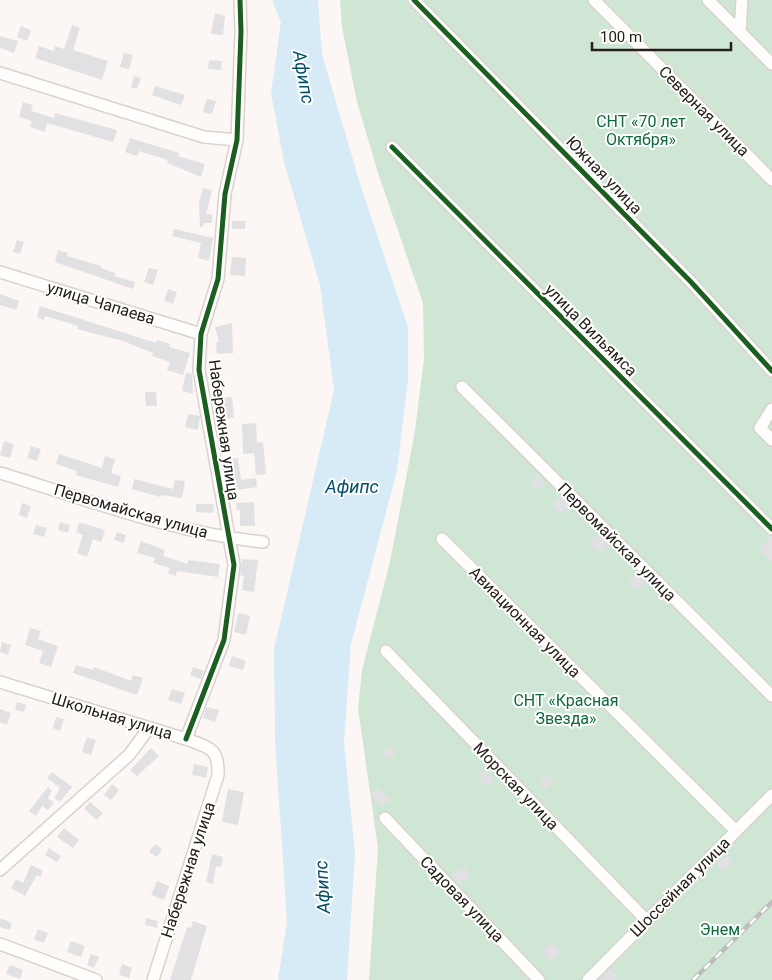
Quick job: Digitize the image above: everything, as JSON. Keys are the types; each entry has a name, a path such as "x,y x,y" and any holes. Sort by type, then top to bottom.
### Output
{"street":[{"name":"Набережная улица","path":"186,740 224,640 234,565 199,370 201,334 218,279 225,194 237,140 242,32 240,0"},
{"name":"Южная улица","path":"414,0 691,282 772,371"},
{"name":"Северная улица","path":"594,0 772,180"},
{"path":"708,0 772,64"},
{"path":"740,32 742,0"},
{"path":"0,73 204,137 237,140"},
{"name":"улица Вильямса","path":"392,147 772,529"},
{"name":"улица Чапаева","path":"0,272 201,334"},
{"name":"Первомайская улица","path":"462,387 772,696"},
{"path":"772,408 760,428 772,440"},
{"name":"Первомайская улица","path":"0,473 193,531 228,538 264,542"},
{"name":"Авиационная улица","path":"442,539 736,831"},
{"name":"Морская улица","path":"386,651 647,921"},
{"name":"Школьная улица","path":"0,682 212,749 219,759"},
{"path":"0,870 128,755 150,728"},
{"name":"Набережная улица","path":"153,980 218,775 219,759"},
{"name":"Шоссейная улица","path":"588,980 772,795"},
{"name":"Садовая улица","path":"385,818 539,980"},
{"path":"0,944 96,980"}],"green space":[{"name":"СНТ «Красная Звезда»","path":"340,0 772,0 772,980 369,980 378,848 358,708 362,670 390,562 415,431 424,359 423,303 378,173 357,102 342,27"}],"water":[{"name":"Афипс","path":"272,0 318,0 322,54 361,187 408,327 408,381 397,471 351,644 344,742 355,854 347,980 278,980 287,922 275,740 274,649 334,390 320,285 284,162 271,93 281,22"}],"building":[{"path":"215,13 225,16 223,35 211,34"},
{"path":"72,25 80,28 73,50 108,61 102,80 35,58 39,46 54,51 55,46 64,49"},
{"path":"21,26 31,30 27,41 17,37"},
{"path":"0,36 18,41 14,53 0,48"},
{"path":"124,53 133,55 129,69 120,67"},
{"path":"209,60 222,61 221,70 208,69"},
{"path":"134,76 141,78 137,89 131,87"},
{"path":"155,86 185,95 181,105 152,95"},
{"path":"207,99 216,101 212,114 203,112"},
{"path":"23,102 33,105 31,111 54,118 55,113 117,130 113,142 47,123 45,132 30,127 32,121 19,117"},
{"path":"130,138 179,153 178,156 205,164 201,177 167,163 168,160 139,151 137,156 125,152"},
{"path":"203,188 212,190 206,214 212,214 212,223 204,223 203,227 200,227 199,203"},
{"path":"232,221 245,221 245,229 232,229"},
{"path":"174,229 213,238 209,261 198,258 201,243 172,236"},
{"path":"17,240 24,242 20,254 13,252"},
{"path":"58,250 68,253 67,256 101,266 101,268 115,273 114,276 135,282 133,289 55,262"},
{"path":"232,257 246,258 245,276 230,275"},
{"path":"149,268 158,270 153,285 144,282"},
{"path":"168,289 177,292 173,304 164,301"},
{"path":"0,294 19,301 16,310 0,305"},
{"path":"40,306 156,343 157,340 170,344 169,347 190,353 183,375 167,370 170,362 152,356 153,353 123,341 77,329 78,326 45,316 44,320 37,317"},
{"path":"232,323 233,353 217,354 216,342 219,342 215,327"},
{"path":"186,373 192,374 193,394 182,391"},
{"path":"145,392 156,392 157,406 146,406"},
{"path":"232,397 234,418 220,419 218,398"},
{"path":"188,414 200,416 198,430 185,427"},
{"path":"256,423 257,443 263,442 266,474 256,475 254,453 243,454 242,424"},
{"path":"4,441 14,444 10,458 0,455"},
{"path":"31,446 41,449 37,461 27,458"},
{"path":"59,454 102,468 105,456 115,459 111,473 121,476 118,487 76,475 77,471 56,464"},
{"path":"238,458 241,480 256,478 257,487 236,490 237,500 230,501 223,460"},
{"path":"538,475 545,485 537,491 530,481"},
{"path":"134,479 173,489 175,480 185,481 182,498 161,495 160,497 132,489"},
{"path":"560,496 570,505 561,514 552,504"},
{"path":"254,502 255,526 240,526 240,510 237,510 236,503"},
{"path":"22,503 31,506 27,518 19,515"},
{"path":"196,504 214,504 213,513 196,512"},
{"path":"60,522 70,525 68,533 58,530"},
{"path":"79,522 105,530 101,542 93,539 87,557 77,553 83,535 76,532"},
{"path":"36,525 47,528 44,537 33,534"},
{"path":"117,532 126,535 124,543 114,540"},
{"path":"598,534 609,544 601,554 589,544"},
{"path":"772,536 772,562 759,549"},
{"path":"141,541 165,550 163,556 188,564 188,560 220,564 218,577 177,571 176,576 168,573 170,568 153,563 155,558 137,553"},
{"path":"242,559 258,560 254,592 242,590 244,576 240,575"},
{"path":"637,572 646,581 638,590 628,580"},
{"path":"238,613 250,616 246,635 234,632"},
{"path":"30,628 41,631 38,639 58,646 51,667 39,663 43,651 25,645"},
{"path":"2,642 11,645 8,655 0,652"},
{"path":"232,656 246,661 243,670 229,666"},
{"path":"76,665 93,670 94,667 131,681 133,675 143,678 137,695 73,673"},
{"path":"193,667 204,671 201,679 190,675"},
{"path":"172,689 185,693 181,704 168,700"},
{"path":"17,702 26,705 24,712 15,710"},
{"path":"206,707 219,710 215,722 203,718"},
{"path":"0,709 11,713 7,725 0,722"},
{"path":"56,717 64,719 60,731 53,728"},
{"path":"87,737 96,740 91,755 82,752"},
{"path":"390,746 396,753 389,760 382,754"},
{"path":"151,748 159,756 137,776 130,770"},
{"path":"194,764 208,767 206,778 192,775"},
{"path":"485,769 494,780 486,786 477,776"},
{"path":"52,772 72,787 60,802 54,798 60,788 47,778"},
{"path":"549,775 554,782 546,789 540,782"},
{"path":"112,784 119,790 111,800 104,795"},
{"path":"48,787 52,791 48,798 54,803 48,810 42,806 36,816 29,811"},
{"path":"379,787 390,800 381,807 370,794"},
{"path":"228,789 244,792 238,825 222,822"},
{"path":"90,802 103,813 97,820 84,809"},
{"path":"64,828 79,840 73,848 57,837"},
{"path":"155,844 162,849 157,857 149,852"},
{"path":"49,848 61,856 57,862 45,855"},
{"path":"212,854 223,857 221,867 216,866 213,884 206,882"},
{"path":"727,855 734,862 723,871 716,864"},
{"path":"31,865 43,871 40,877 37,875 25,896 11,888 16,879 23,883"},
{"path":"464,866 471,876 458,884 450,876"},
{"path":"157,881 169,886 164,900 151,895"},
{"path":"0,918 12,923 10,930 0,927"},
{"path":"146,918 158,921 157,928 145,925"},
{"path":"193,921 207,926 191,980 170,980 187,927 191,928"},
{"path":"38,929 48,933 44,943 34,939"},
{"path":"71,941 85,946 81,957 67,952"},
{"path":"552,942 561,951 550,961 541,952"},
{"path":"91,954 99,957 94,968 87,965"},
{"path":"122,964 132,968 129,978 119,975"},
{"path":"10,965 23,970 20,979 6,974"},
{"path":"610,969 618,976 614,980 599,980"}],"railway":[{"path":"693,980 772,902"}],"cycle path":[{"path":"186,739 224,640 234,565 199,370 201,334 218,279 225,194 237,140 241,32 240,0"},
{"path":"414,0 691,282 772,371"},
{"path":"392,147 772,529"}],"park label":[{"name":"СНТ «70 лет Октября»","path":"641,130"},
{"name":"Энем","path":"720,929"}]}
